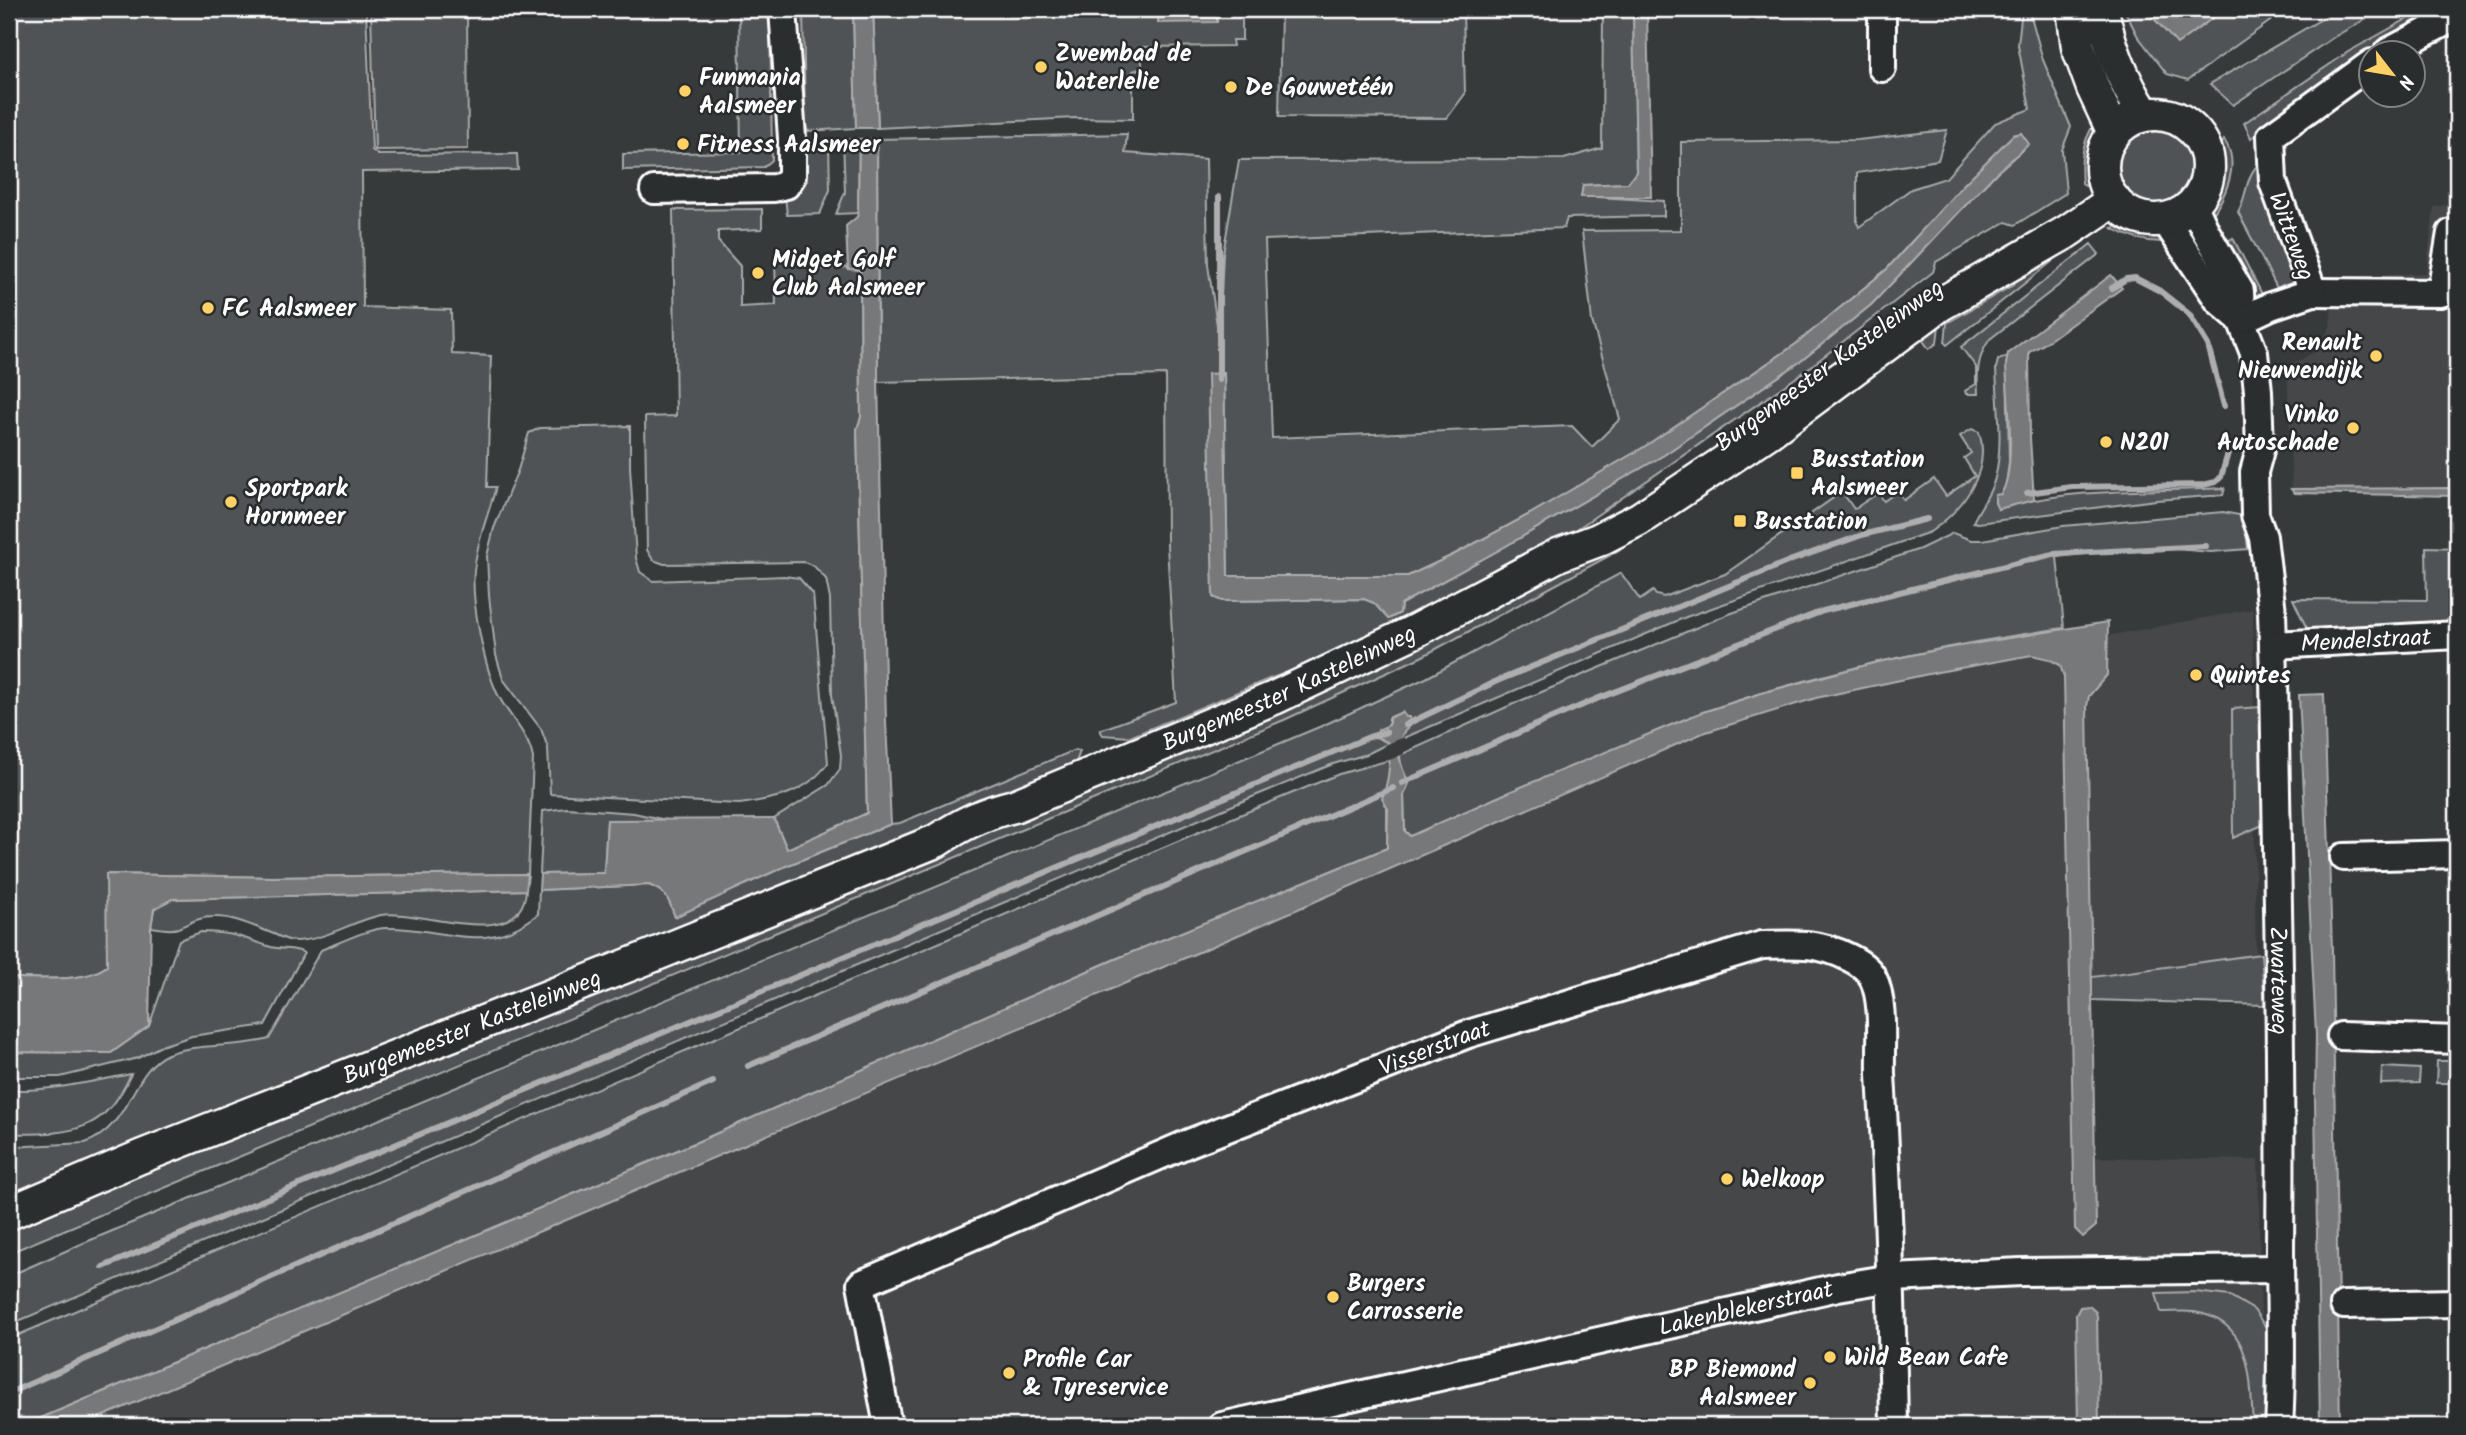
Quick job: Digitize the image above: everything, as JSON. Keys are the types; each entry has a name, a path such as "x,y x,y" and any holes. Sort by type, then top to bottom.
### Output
{"main road":[{"path":"2073,9 2078,47 2114,133"},
{"path":"2102,9 2111,49 2130,92 2144,114"},
{"path":"2144,114 2166,114 2181,120 2201,139 2207,158 2207,175 2203,190 2193,204 2179,214 2164,219 2146,219 2129,214 2108,190 2101,164 2104,148 2114,133 2126,121 2144,114"},
{"name":"Burgemeester Kasteleinweg","path":"9,1213 140,1157 936,841 964,822 1014,806 1274,698 1415,631 1558,555 1592,528 1631,505 1805,386 1931,289 2108,190"}],"street":[{"path":"654,190 774,188 786,185 792,176 792,138 783,9"},
{"path":"1882,9 1882,68"},
{"path":"2415,38 2457,16"},
{"name":"Witteweg","path":"2313,292 2273,182 2271,136 2358,72"},
{"name":"Zwarteweg","path":"2193,204 2240,291 2241,320 2254,354 2260,450 2269,472 2270,511 2263,537 2273,645 2283,1376 2279,1426"},
{"name":"Zwarteweg","path":"2164,219 2219,301 2241,320"},
{"name":"Witteweg","path":"2241,320 2313,292 2441,293 2451,233 2457,233"},
{"name":"Mendelstraat","path":"2273,645 2457,635"},
{"path":"2344,857 2457,854"},
{"name":"Visserstraat","path":"888,1426 861,1284 1189,1143 1468,1034 1762,946 1804,943 1831,948 1860,963 1873,978 1880,1005 1892,1278"},
{"path":"2341,1036 2457,1041"},
{"name":"Lakenblekerstraat","path":"1222,1426 1825,1289 1892,1278 2022,1272 2280,1269"},
{"path":"1892,1278 1894,1426"},
{"path":"2344,1305 2457,1303"}],"shaded area":[{"name":"Sportpark Hornmeer","path":"9,9 366,9 372,150 378,155 517,154 518,170 362,172 363,307 451,310 452,354 491,356 487,487 496,487 475,560 474,599 492,681 527,740 533,758 528,874 272,877 107,874 107,966 97,972 74,977 9,978"},
{"path":"467,9 468,149 375,150 371,11"},
{"path":"739,9 770,9 772,160 764,167 623,170 623,154 741,152"},
{"path":"803,9 853,9 856,128 807,131"},
{"path":"853,9 873,9 878,128 856,128"},
{"path":"873,9 1242,9 1242,40 1232,40 1233,46 1142,47 1142,68 1133,71 1133,119 1075,118 878,128"},
{"path":"1158,9 1217,9 1217,22 1158,23"},
{"path":"1281,9 1463,9 1465,94 1447,118 1279,117"},
{"path":"1603,9 1633,9 1636,172 1628,183 1583,185 1582,196 1664,201 1664,216 1567,218 1564,228 1265,240 1272,438 1572,426 1592,447 1620,419 1592,321 1582,231 1681,230 1681,142 1858,140 1947,130 1938,160 1857,173 1859,227 1911,189 1946,178 1995,123 2030,109 2018,45 2022,9 2029,9 2043,60 2071,127 2062,150 2066,193 2015,225 2006,222 1936,262 1933,272 1801,374 1561,540 1357,647 1269,679 1130,737 1103,735 1100,730 1176,702 1167,545 1166,375 878,382 877,139 1127,134 1125,153 1206,159 1208,265 1219,339 1223,254 1239,160 1564,159 1602,148","holes":["2021,133 2028,144 1996,173 1871,305 1801,361 1664,455 1401,604 1400,613 1389,619 1374,603 1364,599 1222,601 1213,597 1224,374 1228,576 1408,576 1530,514 1644,447 1796,344 1887,269"]},
{"path":"1633,9 1647,9 1651,197 1581,197 1583,185 1628,183 1636,172"},
{"path":"2124,9 2149,9 2148,12 2178,43 2225,9 2287,9 2188,80 2167,74 2137,35"},
{"path":"2149,9 2225,9 2177,44 2148,12"},
{"path":"2339,9 2383,9 2334,37 2233,105 2210,84"},
{"path":"2425,9 2453,9 2408,38 2373,38"},
{"path":"2358,46 2358,70 2251,138 2244,123"},
{"path":"2094,124 2104,134 2094,168 2085,186 2081,175 2083,152"},
{"path":"2156,130 2170,133 2183,141 2191,154 2194,168 2191,182 2183,195 2170,203 2156,206 2142,203 2129,195 2121,182 2118,168 2121,154 2129,141 2142,133"},
{"path":"2021,133 2029,144 1996,173 1871,305 1801,361 1664,455 1401,604 1400,613 1388,619 1374,603 1364,599 1222,601 1213,597 1208,374 1224,373 1228,576 1408,576 1530,514 1644,447 1796,344 1887,269 1963,185 2013,135"},
{"path":"859,139 858,213 836,214 845,192 843,140"},
{"path":"859,139 877,139 878,382 891,824 786,866 675,917 666,897 649,885 539,890 540,874 604,873 607,820 774,819 787,849 867,813 857,429 861,417 860,270 848,269 846,226 858,213"},
{"path":"2224,140 2231,160 2229,182 2208,221 2206,205 2214,185 2217,152"},
{"path":"807,143 829,143 830,190 820,214 787,215 785,196 796,195 801,183 800,150"},
{"path":"2263,160 2295,279 2285,291 2283,285 2277,288 2238,212 2250,178"},
{"path":"2457,203 2457,491 2292,490 2287,368 2316,351 2330,327 2334,277 2426,273 2434,207"},
{"path":"762,209 762,229 718,231 718,241 740,266 740,307 776,305 775,254 812,270 848,267 860,270 861,418 857,429 867,814 787,849 774,819 828,785 840,769 841,755 832,695 830,599 826,579 814,566 804,562 664,564 653,560 647,550 645,417 676,416 673,210"},
{"path":"2130,224 2159,232 2167,242 2138,239 2112,228"},
{"path":"2084,236 1947,345 1945,343 1947,323 2013,285 2012,282 2029,272 2028,270"},
{"path":"2233,238 2263,296 2259,298 2251,295 2221,245"},
{"path":"2091,244 2099,254 1990,339 1982,352 1979,365 1978,394 1966,394 1965,391 1976,384 1976,367 1961,347"},
{"path":"2111,275 2122,288 2029,352 2034,500 1998,509 1995,495 2001,494 2009,468 2008,353"},
{"path":"1940,316 1937,343 1929,349 1919,335"},
{"path":"2007,357 2009,462 2006,485 1998,509 2054,497 2111,492 2225,488 2223,495 2156,500 1973,522 1993,484 1998,465 2000,437 1996,368 1998,360"},
{"path":"630,426 636,558 640,572 653,581 784,576 799,578 813,594 828,763 810,782 789,793 739,804 550,794 548,748 541,729 503,679 496,655 487,556 494,528 518,470 529,433 540,428"},
{"path":"1972,429 1979,432 1982,447 1977,476 1963,502 1930,532 1686,617 1399,740 1411,725 1402,712 1389,718 1389,725 1378,738 1389,743 1367,754 1333,764 1257,795 9,1325 9,1276 1324,725 1426,678 1621,573 1640,600 1653,591 1664,597 1725,574 1842,492 1854,509 1878,493 1884,501 1898,491 1904,500 1934,479 1946,496 1975,476 1964,458 1971,453 1960,436"},
{"path":"2457,488 2457,496 2294,493 2291,489"},
{"path":"2223,512 2244,516 2248,549 2211,552 2151,547 2057,557 2064,628 1882,661 1792,684 1692,716 1416,835 1410,836 1405,831 1404,795 1409,783 1401,768 1400,755 1520,701 1729,614 1920,549 1953,533 1971,540 1982,540 2063,526"},
{"path":"1621,545 1620,549 1609,556 1423,656 1284,720 9,1253 9,1224 915,859 981,835 1559,565"},
{"path":"2426,547 2457,548 2457,627 2308,631 2293,599 2427,600"},
{"path":"2253,609 2256,996 2079,994 2085,1157 2258,1160 2263,1426 73,1426 1699,729 1866,680"},
{"path":"2108,622 2107,675 2089,696 2087,706 2096,1226 2083,1237 2075,1229 2064,677 2060,665 2032,655 1816,698 1703,733 1199,952 80,1426 22,1426 697,1142 1113,960 1387,848 1388,809 1382,799 1389,771 1389,743 1378,738 1378,730 1389,725 1389,718 1402,712 1409,717 1411,725 1399,745 1402,768 1409,783 1404,795 1405,831 1410,836 1700,713 1765,692 1874,663 1941,649"},
{"path":"2324,694 2332,950 2340,1426 2320,1426 2316,1035 2299,695"},
{"path":"2261,707 2265,824 2233,838 2232,709"},
{"path":"1075,750 1080,751 1075,765 1067,772 9,1202 9,1147 85,1143 112,1125 146,1072 168,1054 191,1048 244,1044 269,1039 321,950 363,933 387,928 464,937 500,934 519,927 538,914 539,890 649,885 664,894 675,917 786,866 891,824 900,823"},
{"path":"1390,760 1387,848 1113,960 697,1142 22,1426 9,1426 9,1339 1220,823 1339,774"},
{"path":"567,808 634,813 666,820 607,820 604,873 540,874 543,811"},
{"path":"106,874 272,877 528,874 526,890 172,899 154,909 151,927 149,1026 111,1053 9,1052 9,978 73,977 97,972 107,966"},
{"path":"526,890 520,909 507,920 488,924 381,915 316,938 294,941 244,922 221,917 203,918 175,929 151,927 154,908 172,899"},
{"path":"201,932 230,934 271,947 304,953 265,1025 192,1036 161,1046 138,1058 60,1077 9,1077 9,1052 111,1053 149,1026 179,940"},
{"path":"2261,954 2265,1005 2092,1000 2092,977"},
{"path":"2437,1061 2457,1061 2457,1083 2436,1083"},
{"path":"2382,1067 2420,1069 2419,1083 2381,1084"},
{"path":"131,1074 109,1109 82,1127 49,1133 9,1134 9,1090 55,1087"},
{"path":"2195,1292 2230,1296 2254,1310 2269,1332 2277,1426 2253,1426 2245,1355 2228,1327 2214,1318 2194,1312 2161,1312 2156,1293"},
{"path":"2089,1306 2097,1316 2099,1426 2078,1426 2076,1315 2080,1307"}],"pier":[{"path":"1404,737 1404,754 1387,761 1385,745"}],"waterway":[{"path":"1219,197 1219,380"},
{"path":"2112,288 2126,279 2135,278 2160,291 2189,314 2208,345 2224,406"},
{"path":"2027,493 2072,487 2203,485 2216,482 2221,477 2228,453"},
{"path":"1405,725 1497,681 1792,560 1862,535 1927,519"},
{"path":"1402,783 1599,698 1823,611 2053,554 2206,546"},
{"path":"103,1267 1386,732"},
{"path":"748,1066 1393,788"},
{"path":"9,1393 713,1082"}],"place":[{"name":"Zwembad de Waterlelie","path":"1041,67"},
{"name":"De Gouwetéén","path":"1231,87"},
{"name":"Funmania Aalsmeer","path":"685,91"},
{"name":"Fitness Aalsmeer","path":"683,144"},
{"name":"Midget Golf Club Aalsmeer","path":"758,273"},
{"name":"FC Aalsmeer","path":"208,308"},
{"name":"Renault Nieuwendijk","path":"2376,356"},
{"name":"Vinko Autoschade","path":"2353,428"},
{"name":"N201","path":"2106,442"},
{"name":"Busstation Aalsmeer","path":"1797,473"},
{"name":"Sportpark Hornmeer","path":"231,502"},
{"name":"Busstation","path":"1740,521"},
{"name":"Quintes","path":"2196,675"},
{"name":"Welkoop","path":"1727,1179"},
{"name":"Burgers Carrosserie","path":"1333,1297"},
{"name":"Wild Bean Cafe","path":"1830,1357"},
{"name":"Profile Car & Tyreservice","path":"1009,1373"},
{"name":"BP Biemond Aalsmeer","path":"1810,1383"}]}
